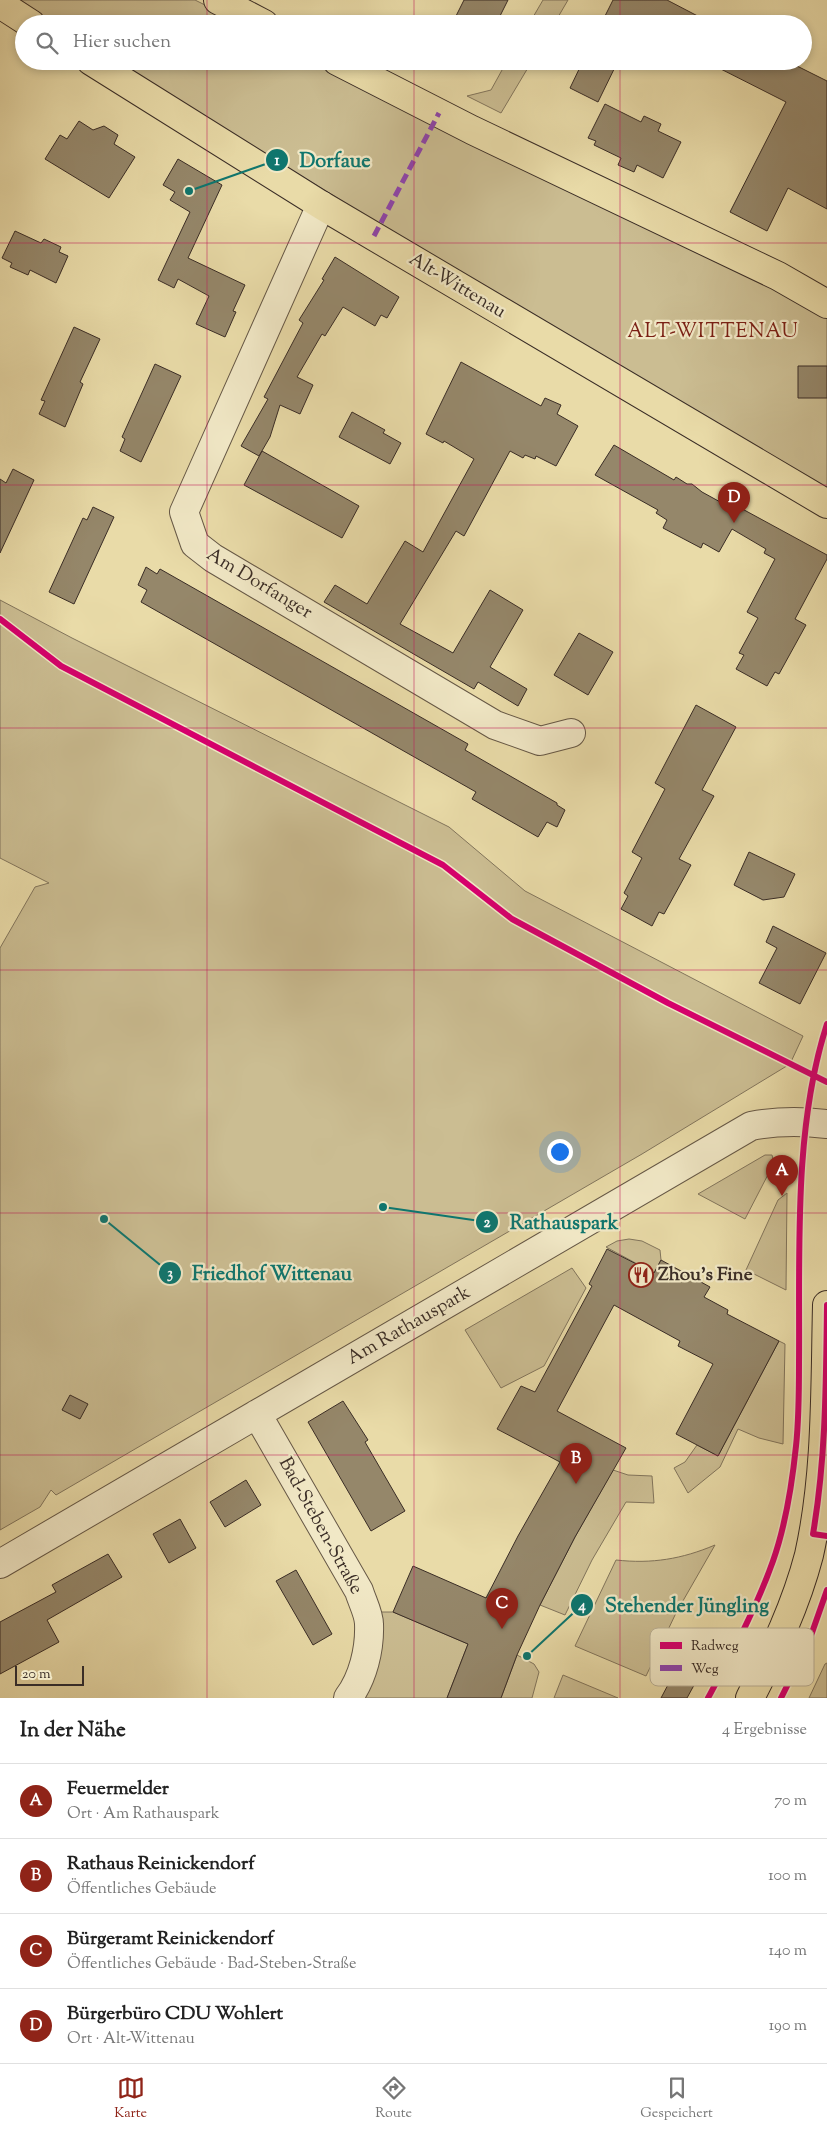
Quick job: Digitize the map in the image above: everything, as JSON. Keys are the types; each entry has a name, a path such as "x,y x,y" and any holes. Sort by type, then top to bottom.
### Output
{"main road":[{"path":"218,0 247,15"},
{"path":"0,4 17,15"},
{"name":"Alt-Wittenau","path":"105,70 321,205 827,504"},
{"path":"355,70 472,130 778,276 827,304"},
{"path":"784,1628 820,1535 824,1455 827,1305"},
{"path":"750,1698 756,1686"}],"street":[{"name":"Am Dorfanger","path":"321,205 184,512 194,544 222,563 495,725 540,741 571,733"},
{"name":"Am Rathauspark","path":"0,1564 751,1126 796,1121 827,1124"},
{"name":"Bad-Steben-Straße","path":"257,1414 359,1591 369,1623 366,1658 356,1687 348,1698"}],"shaded area":[{"path":"14,0 195,0 225,15 38,15"},
{"path":"543,0 568,0 559,15 534,15"},
{"path":"129,70 336,70 827,316 827,490 668,401"},
{"path":"502,70 527,70 501,113 467,96 491,90"},
{"path":"0,600 449,827 525,891 803,1036 790,1064 642,1154 56,1495 51,1490 40,1507 0,1530 0,948 35,887 49,883 0,858"},
{"path":"765,1155 772,1155 774,1163 745,1219 698,1194"},
{"path":"787,1193 786,1290 746,1270 778,1200"},
{"path":"629,1239 642,1241 660,1250 661,1260 654,1273 606,1247 617,1241"},
{"path":"572,1268 586,1288 544,1366 501,1388 465,1330"},
{"path":"779,1341 785,1344 783,1444 759,1438 738,1429 720,1467 688,1493 674,1468 685,1462 697,1445 718,1456"},
{"path":"613,1470 628,1475 652,1476 654,1503 626,1502 592,1560 565,1615 540,1605 575,1537"},
{"path":"715,1545 669,1628 650,1628 650,1668 646,1676 575,1646 616,1560 654,1561 691,1554"},
{"path":"375,1612 393,1612 468,1644 447,1698 358,1698"},
{"path":"517,1655 534,1664 539,1672 532,1698 501,1698"},
{"path":"827,1663 827,1698 809,1698 825,1664"},
{"path":"563,1675 618,1698 554,1698"}],"building":[{"path":"464,0 508,0 500,15 456,15"},
{"path":"613,0 667,0 696,15 606,15"},
{"path":"579,70 614,70 598,102 570,88"},
{"path":"723,70 805,70 827,81 827,209 788,188 767,231 730,212 786,102"},
{"path":"605,104 641,122 644,116 661,124 658,131 681,142 663,178 637,165 634,172 618,165 621,158 594,145 596,141 588,138"},
{"path":"79,121 93,130 104,126 118,135 114,144 135,157 109,198 45,159 60,135 67,139"},
{"path":"178,159 222,185 188,258 245,285 233,311 236,312 225,337 196,324 209,296 178,279 174,288 158,280 190,212 170,200 175,192 163,185"},
{"path":"15,231 41,243 44,239 61,247 59,252 68,256 56,283 30,270 28,275 10,267 12,263 2,258"},
{"path":"335,257 399,297 387,318 381,315 375,326 343,307 325,336 322,334 297,377 313,385 300,414 280,405 270,437 259,456 241,446 268,399 264,397 303,323 299,320 324,280 322,279"},
{"path":"74,327 100,339 80,382 83,384 65,427 39,414 45,401 41,400"},
{"path":"461,362 541,406 545,398 561,405 557,414 578,426 556,466 536,456 535,459 525,455 523,458 510,451 464,536 456,531 400,624 453,653 490,590 523,610 490,667 527,689 518,706 478,682 474,689 324,602 335,585 367,604 405,541 423,552 474,459 444,441 443,443 426,434"},
{"path":"155,364 181,376 141,462 120,451 125,439 122,437"},
{"path":"798,366 827,366 827,398 798,398"},
{"path":"352,412 385,430 383,433 401,443 390,464 339,437"},
{"path":"614,445 674,480 676,477 687,484 692,484 702,492 733,509 735,505 827,555 827,559 795,619 806,625 779,674 775,672 767,686 736,669 744,655 739,653 758,618 747,612 775,559 764,553 766,549 732,529 719,552 703,543 701,548 663,528 667,520 656,513 658,510 595,475"},
{"path":"262,451 359,506 342,538 244,485"},
{"path":"13,469 34,480 0,553 0,479 6,483"},
{"path":"93,507 114,517 74,604 49,592 83,518 87,520"},
{"path":"146,567 157,574 160,569 468,744 465,750 557,803 557,805 565,810 557,827 547,822 538,837 472,799 476,792 141,602 147,590 138,585"},
{"path":"579,633 613,652 588,695 554,675"},
{"path":"696,705 736,727 702,790 714,796 679,859 691,865 664,914 659,912 652,926 621,909 628,896 624,893 642,858 632,852 665,789 655,783"},
{"path":"749,852 795,874 784,897 763,900 734,885"},
{"path":"773,926 826,953 800,1004 759,983 777,948 766,942"},
{"path":"607,1249 654,1273 661,1260 710,1287 704,1297 728,1310 727,1314 779,1341 718,1456 676,1434 713,1364 678,1346 680,1341 614,1305 557,1411 626,1448 575,1537 540,1605 517,1655 501,1698 447,1698 468,1644 393,1612 413,1566 486,1598 518,1536 560,1462 497,1429 521,1386 535,1392 592,1286 589,1284"},
{"path":"70,1395 88,1404 80,1419 62,1410"},
{"path":"343,1401 368,1440 365,1442 405,1511 371,1531 308,1422"},
{"path":"246,1480 261,1505 225,1527 210,1502"},
{"path":"180,1519 196,1548 169,1563 153,1534"},
{"path":"108,1554 122,1577 47,1620 59,1642 0,1674 0,1622 56,1592 52,1585"},
{"path":"296,1570 332,1634 313,1645 276,1581"},
{"path":"667,1686 694,1686 687,1698 661,1698"}],"marked path":[{"path":"374,236 439,113"}],"cycle path":[{"path":"0,619 61,666 443,865 512,919 668,1003 827,1082"},
{"path":"744,1628 778,1547 788,1504 794,1461 799,1384 799,1236 803,1149 808,1106 816,1064 827,1024"},
{"path":"827,1305 823,1448 813,1534 827,1536"},
{"path":"814,1628 827,1590"},
{"path":"708,1698 714,1686"},
{"path":"781,1698 787,1686"}],"place":[{"name":"Dorfaue","path":"189,191"},
{"name":"Bürgerbüro CDU Wohlert","path":"734,523"},
{"name":"Feuermelder","path":"782,1196"},
{"name":"Rathauspark","path":"383,1207"},
{"name":"Friedhof Wittenau","path":"104,1219"},
{"name":"Zhou's Fine","path":"641,1275"},
{"name":"Rathaus Reinickendorf","path":"576,1484"},
{"name":"Bürgeramt Reinickendorf","path":"502,1629"},
{"name":"Stehender Jüngling","path":"527,1656"}],"district":[{"name":"ALT-WITTENAU","path":"713,332"}]}
